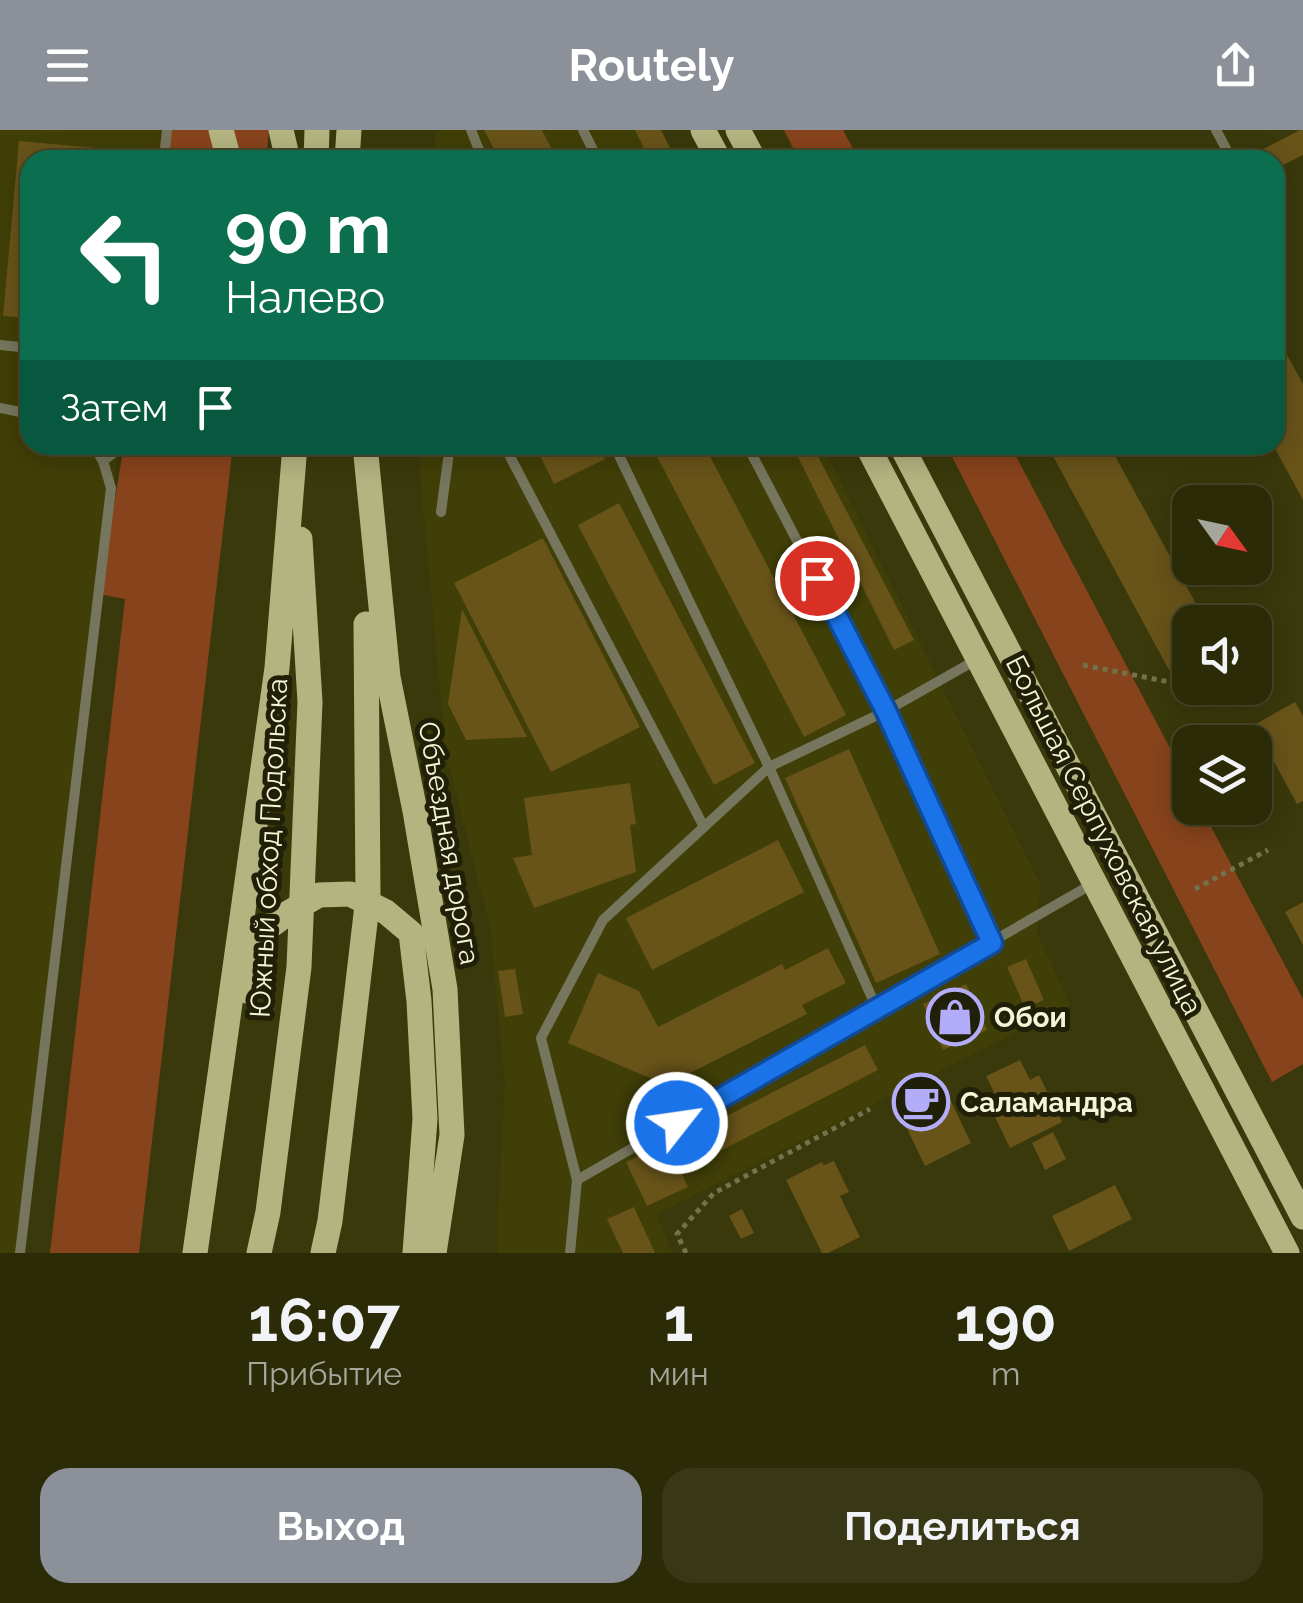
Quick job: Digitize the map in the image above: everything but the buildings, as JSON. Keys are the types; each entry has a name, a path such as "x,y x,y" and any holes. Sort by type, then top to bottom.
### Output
{"main road":[{"path":"195,1253 277,668 291,455"},
{"name":"Южный обход Подольска","path":"259,1253 268,1212 300,967 309,721 293,455"},
{"path":"323,1253 368,898 368,644 350,455"},
{"name":"Объездная дорога","path":"366,455 388,677 445,989 452,1135 434,1253"},
{"name":"Большая Серпуховская улица","path":"872,455 1287,1253"},
{"name":"Большая Серпуховская улица","path":"906,455 1303,1217"},
{"path":"213,1132 261,932 319,896 350,894 386,912 411,934 418,1001 425,1119 415,1253"}],"lane":[{"path":"20,1253 111,488 100,455"},
{"path":"104,461 112,455"},
{"path":"441,512 449,455"},
{"path":"509,455 704,826"},
{"path":"619,455 769,767 877,1008"},
{"path":"753,455 886,711 992,943"},
{"path":"570,1253 577,1180 540,1038 603,920 769,767 886,711 978,659"},
{"path":"577,1180 1094,883"}],"path":[{"path":"1083,666 1172,683"},
{"path":"1195,889 1268,850"},
{"path":"686,1253 676,1234 714,1193 870,1109"}],"shaded area":[{"path":"0,130 161,130 158,150 20,150 20,455 118,455 24,1253 0,1253"},
{"path":"162,130 269,130 267,150 159,150"},
{"path":"437,130 661,130 672,150 433,150"},
{"path":"784,130 843,130 854,150 794,150"},
{"path":"122,455 232,455 139,1253 50,1253 125,599 99,594"},
{"path":"420,455 827,455 1040,884 1037,933 1070,1005 656,1214 673,1253 498,1253 505,1083 490,927 446,754"},
{"path":"951,455 1015,455 1172,752 1172,825 1210,825 1303,999 1303,1064 1272,1082"}],"place":[{"name":"Обои","path":"955,1017"},
{"name":"Саламандра","path":"921,1102"}],"route":[{"path":"677,1123 992,943 886,711 817,578"}]}
